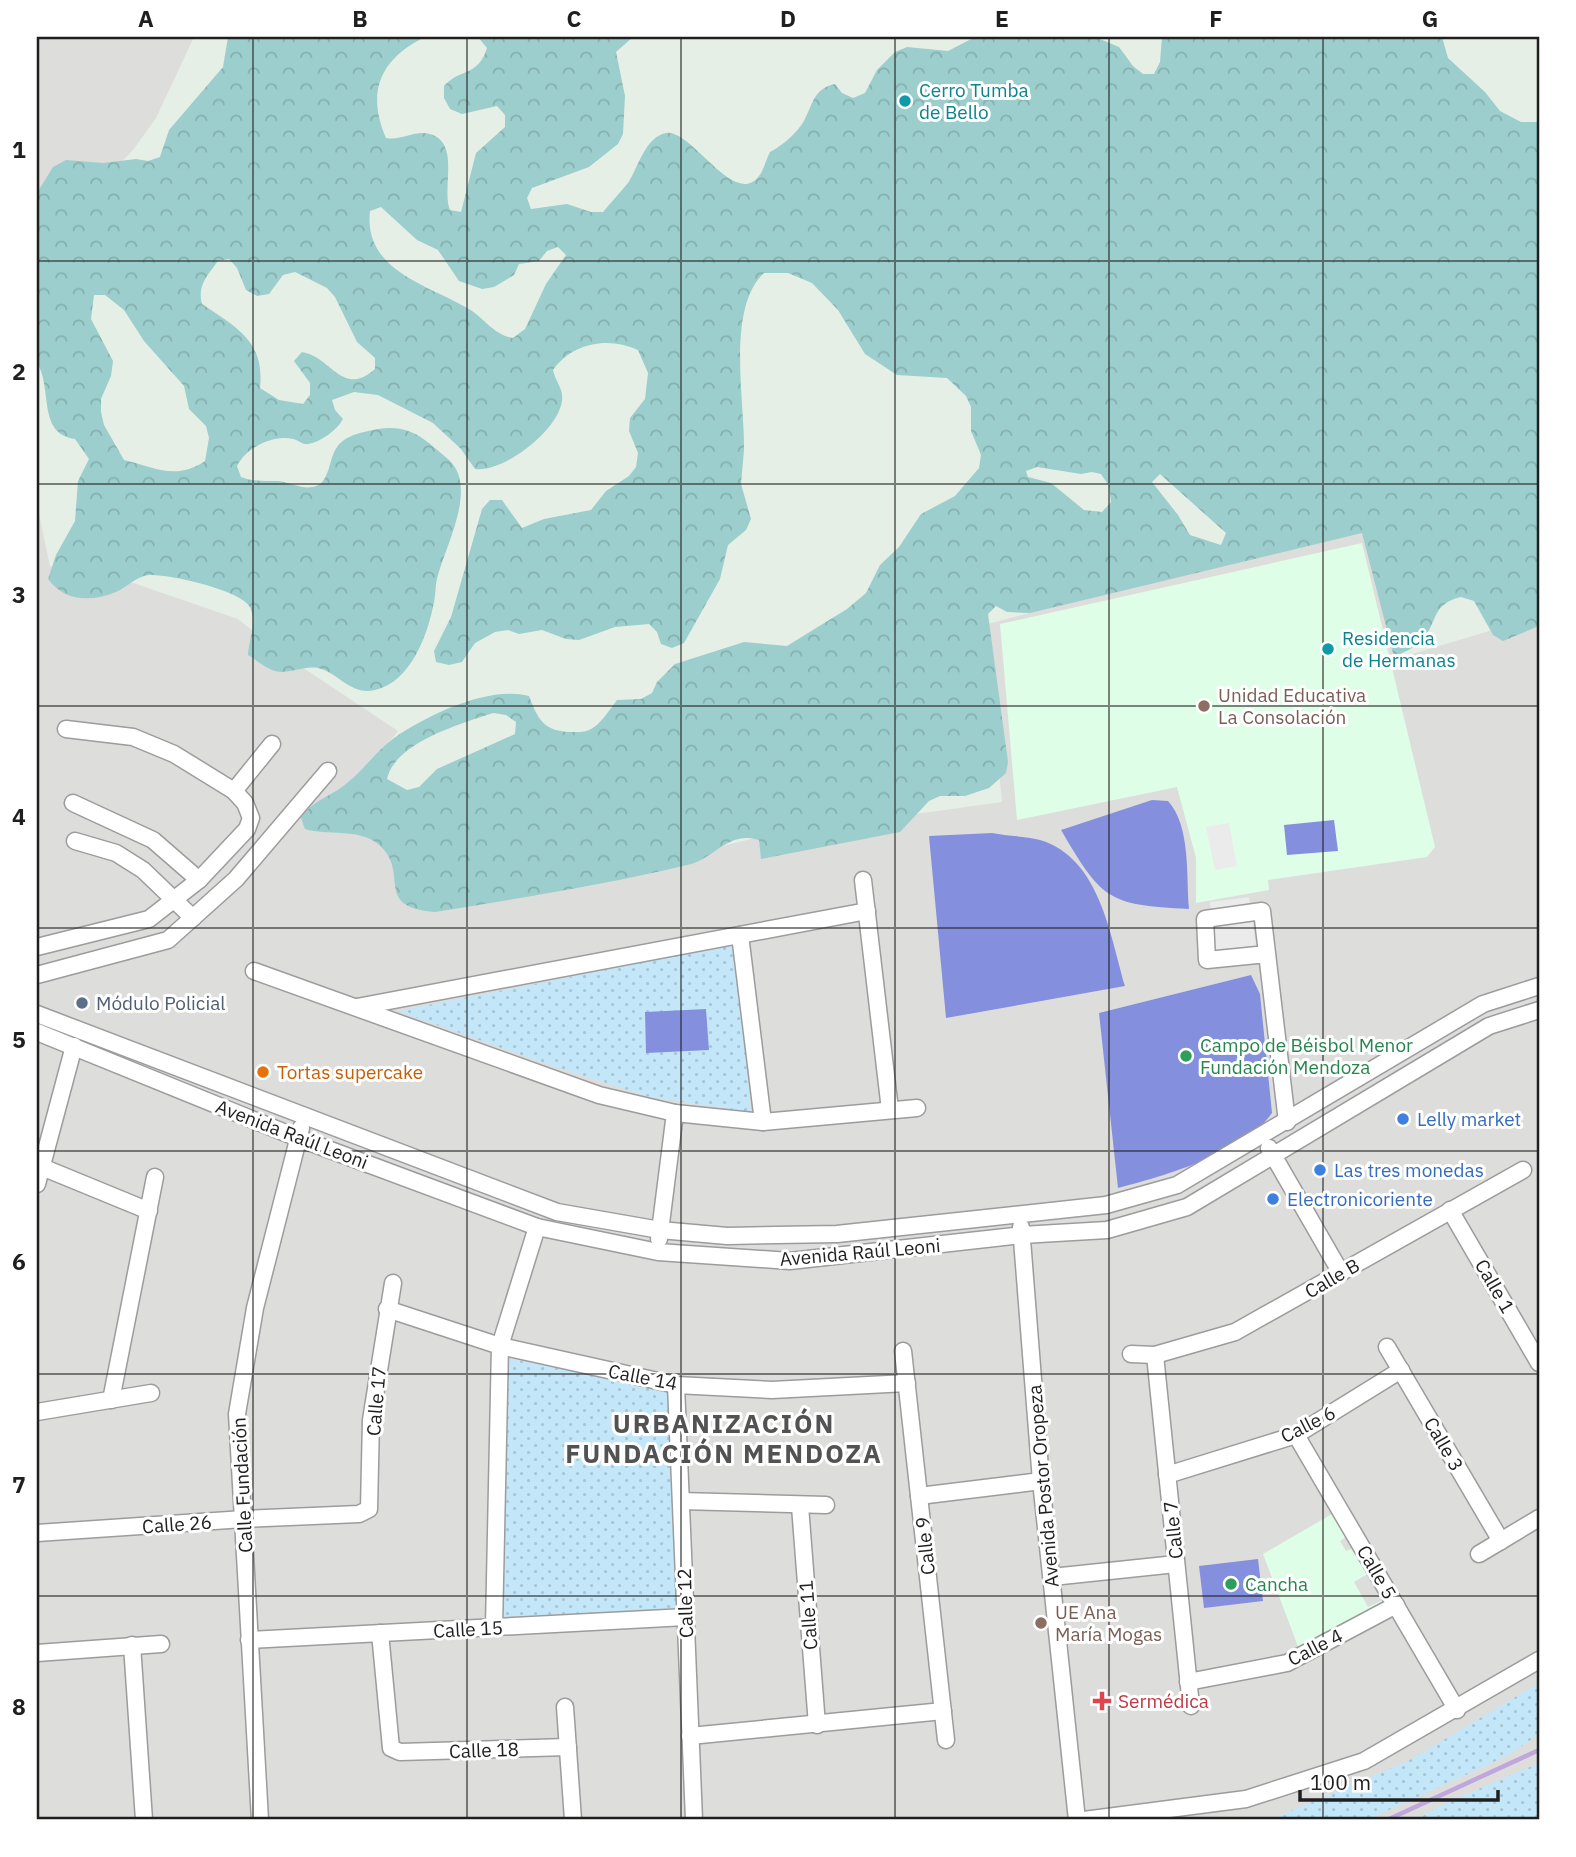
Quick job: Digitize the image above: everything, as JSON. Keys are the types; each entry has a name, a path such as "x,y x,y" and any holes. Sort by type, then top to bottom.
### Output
{"street":[{"path":"37,947 138,923 174,901 199,880 247,829 251,818 245,803 234,791 174,754 133,737 66,729"},
{"path":"234,791 272,744"},
{"path":"37,975 168,940 236,879 328,771"},
{"path":"73,803 153,840 199,880"},
{"path":"75,841 116,853 143,870 193,918"},
{"path":"863,880 890,1110"},
{"path":"356,1007 867,911"},
{"path":"1267,954 1207,960 1205,919 1262,911 1287,1122"},
{"path":"740,935 763,1122"},
{"path":"254,971 598,1095 676,1113 763,1122 917,1108"},
{"name":"Avenida Raúl Leoni","path":"37,1014 557,1212 660,1230 727,1236 837,1234 1106,1205 1177,1185 1475,1009 1511,993 1539,986"},
{"path":"1475,1009 1485,1028"},
{"name":"Avenida Raúl Leoni","path":"37,1032 298,1138 537,1227 658,1252 790,1261 1022,1235 1107,1230 1187,1207 1485,1028 1539,1010"},
{"path":"37,1185 39,1165 74,1046"},
{"path":"658,1252 676,1113"},
{"name":"Calle Fundación","path":"260,1820 243,1519 237,1460 237,1414 255,1308 305,1116"},
{"path":"1262,1136 1341,1273"},
{"path":"39,1165 149,1210"},
{"name":"Calle B","path":"1131,1354 1155,1355 1234,1332 1523,1171"},
{"path":"111,1400 155,1178"},
{"name":"Calle 1","path":"1450,1210 1539,1363"},
{"name":"Avenida Postor Oropeza","path":"1019,1214 1041,1481 1077,1820"},
{"path":"494,1628 500,1346 537,1227"},
{"name":"Calle 17","path":"359,1514 369,1509 372,1499 371,1420 393,1283"},
{"name":"Calle 14","path":"387,1308 500,1346 676,1385 772,1390 907,1383"},
{"name":"Calle 3","path":"1387,1347 1500,1541"},
{"name":"Calle 9","path":"904,1351 946,1740"},
{"name":"Calle 7","path":"1155,1355 1191,1706"},
{"name":"Calle 6","path":"1167,1475 1296,1435 1401,1370"},
{"name":"Calle 12","path":"676,1385 694,1820"},
{"path":"37,1412 151,1393"},
{"name":"Calle 5","path":"1296,1435 1457,1710"},
{"path":"919,1496 1041,1481"},
{"path":"681,1501 826,1505"},
{"name":"Calle 11","path":"800,1506 817,1725"},
{"name":"Calle 26","path":"37,1534 243,1519 359,1514"},
{"path":"1479,1554 1539,1518"},
{"path":"1052,1577 1176,1564"},
{"name":"Calle 4","path":"1188,1682 1287,1663 1396,1605"},
{"name":"Calle 15","path":"249,1640 686,1618"},
{"name":"Calle 18","path":"380,1633 391,1748 400,1752 568,1747"},
{"path":"37,1653 161,1644"},
{"path":"132,1645 144,1820"},
{"path":"1084,1820 1246,1799 1364,1761 1457,1710 1539,1660"},
{"path":"565,1707 573,1820"},
{"path":"690,1736 943,1711"}],"shaded area":[{"path":"37,37 194,37 156,118 133,150 99,185 37,238"},
{"path":"37,505 50,566 68,576 113,576 238,619 275,649 398,731 325,820 707,850 771,834 1002,802 984,625 1363,525 1399,658 1539,616 1539,1820 37,1820"},
{"name":"Unidad Educativa La Consolación","path":"1362,543 1435,847 1427,857 1268,880 1269,890 1196,903 1196,858 1177,787 1017,820 1000,624"},
{"path":"1152,800 1168,801 1181,824 1186,852 1189,909 1141,905 1110,894 1098,885 1087,871 1061,830"},
{"path":"1334,820 1338,851 1287,855 1284,825"},
{"path":"1229,823 1237,866 1215,870 1206,827"},
{"path":"992,833 1040,840 1060,849 1076,863 1099,901 1125,986 946,1018 929,836"},
{"path":"1249,897 1256,946 1215,950 1210,902"},
{"path":"735,944 751,1112 650,1097 552,1066 398,1011"},
{"name":"Campo de Béisbol Menor Fundación Mendoza","path":"1251,975 1260,994 1272,1113 1243,1140 1223,1151 1180,1170 1118,1188 1099,1013"},
{"path":"706,1009 709,1050 646,1053 645,1012"},
{"path":"508,1358 671,1390 680,1610 501,1617"},
{"path":"1332,1514 1346,1537 1340,1541 1346,1551 1354,1548 1369,1573 1354,1582 1368,1607 1383,1600 1380,1605 1299,1649 1263,1554"},
{"name":"Cancha","path":"1258,1559 1263,1601 1204,1608 1199,1566"},
{"path":"1539,1683 1539,1734 1509,1755 1367,1820 1258,1820 1272,1819 1408,1761"},
{"path":"1539,1763 1539,1820 1415,1820 1444,1804"}],"green space":[{"path":"228,37 425,37 397,56 381,78 377,106 380,121 386,138 424,133 439,139 448,156 450,210 461,212 476,153 505,127 505,115 497,106 462,114 450,109 444,98 444,86 474,68 483,57 487,48 478,37 633,37 616,52 625,96 623,134 618,144 589,167 532,188 527,198 531,209 567,204 591,212 603,212 628,183 647,147 666,133 676,135 688,143 725,176 738,183 749,183 761,174 770,152 789,139 801,126 818,93 835,84 842,93 853,98 865,93 877,70 895,52 907,47 948,51 975,37 1095,37 1119,47 1133,66 1143,74 1154,74 1160,62 1162,37 1442,37 1448,58 1485,92 1500,111 1521,122 1539,122 1539,626 1503,641 1493,635 1474,601 1461,597 1444,604 1419,643 1394,657 1362,533 1030,613 1007,612 996,606 988,614 1008,762 1006,773 989,788 965,796 940,796 929,801 900,832 761,859 759,840 739,839 697,862 656,872 435,912 416,909 404,903 398,896 388,855 378,844 362,836 305,829 301,818 305,812 341,788 394,738 423,720 459,704 496,695 529,696 535,711 548,726 561,731 584,732 598,724 617,700 641,699 652,693 657,682 675,664 744,642 787,646 847,609 866,593 880,565 899,547 921,514 955,496 979,468 981,455 971,431 971,407 966,396 947,378 897,375 865,354 838,310 812,283 788,273 764,273 752,289 741,332 744,450 741,484 751,519 746,530 728,545 720,579 684,643 672,648 661,644 657,632 649,624 615,627 579,640 566,639 542,630 519,634 508,630 495,632 475,643 462,662 449,665 436,662 434,651 451,617 482,509 490,500 502,500 522,528 544,519 591,510 606,491 629,476 636,467 638,453 629,431 630,418 645,399 648,373 638,350 615,343 580,348 561,361 553,370 562,393 562,401 551,425 528,448 500,464 475,469 461,449 433,423 378,395 354,392 332,400 335,410 343,419 323,438 306,444 285,438 269,441 253,448 241,459 237,466 241,477 313,487 323,481 342,441 361,433 391,428 411,432 420,437 449,460 457,471 461,485 457,516 437,578 427,628 408,667 388,685 375,690 359,690 318,668 281,672 267,668 248,655 253,625 250,607 233,595 204,584 149,575 107,595 88,598 70,596 48,579 56,555 75,521 78,481 89,459 75,439 55,429 50,420 42,374 37,363 37,193 53,167 66,160 103,163 136,159 148,161 160,157 169,130 223,67","holes":["381,207 417,240 438,250 459,281 482,289 494,287 514,275 519,264 539,261 547,251 558,247 566,255 546,284 525,329 513,338 500,334 469,309 402,274 388,262 377,248 371,231 370,211","229,259 237,268 246,290 257,296 269,294 283,275 295,272 327,288 335,297 357,342 375,358 375,369 364,377 345,378 312,355 302,352 294,361 310,383 310,395 303,404 279,400 260,388 258,358 246,337 202,304 202,286 218,261","94,295 105,295 124,310 144,341 184,386 189,409 206,426 209,438 205,461 184,470 165,471 124,460 104,425 101,412 101,399 111,376 113,361 91,319","1037,467 1081,474 1101,474 1109,486 1111,502 1102,512 1084,510 1051,483 1028,477 1026,471","1160,474 1226,533 1221,545 1190,535 1152,482","493,713 506,715 516,722 515,734 437,769 419,787 407,790 387,779 402,755 431,736"]}],"waterway":[{"path":"1387,1820 1539,1750"}],"place":[{"name":"Cerro Tumba de Bello","path":"905,101"},
{"name":"Residencia de Hermanas","path":"1328,649"},
{"name":"Unidad Educativa La Consolación","path":"1204,706"},
{"name":"Módulo Policial","path":"82,1003"},
{"name":"Campo de Béisbol Menor Fundación Mendoza","path":"1186,1056"},
{"name":"Tortas supercake","path":"263,1072"},
{"name":"Lelly market","path":"1403,1119"},
{"name":"Las tres monedas","path":"1320,1170"},
{"name":"Electronicoriente","path":"1273,1199"},
{"name":"Cancha","path":"1231,1584"},
{"name":"UE Ana María Mogas","path":"1041,1623"},
{"name":"Sermédica","path":"1102,1701"}],"district":[{"name":"URBANIZACIÓN FUNDACIÓN MENDOZA","path":"724,1439"}]}
